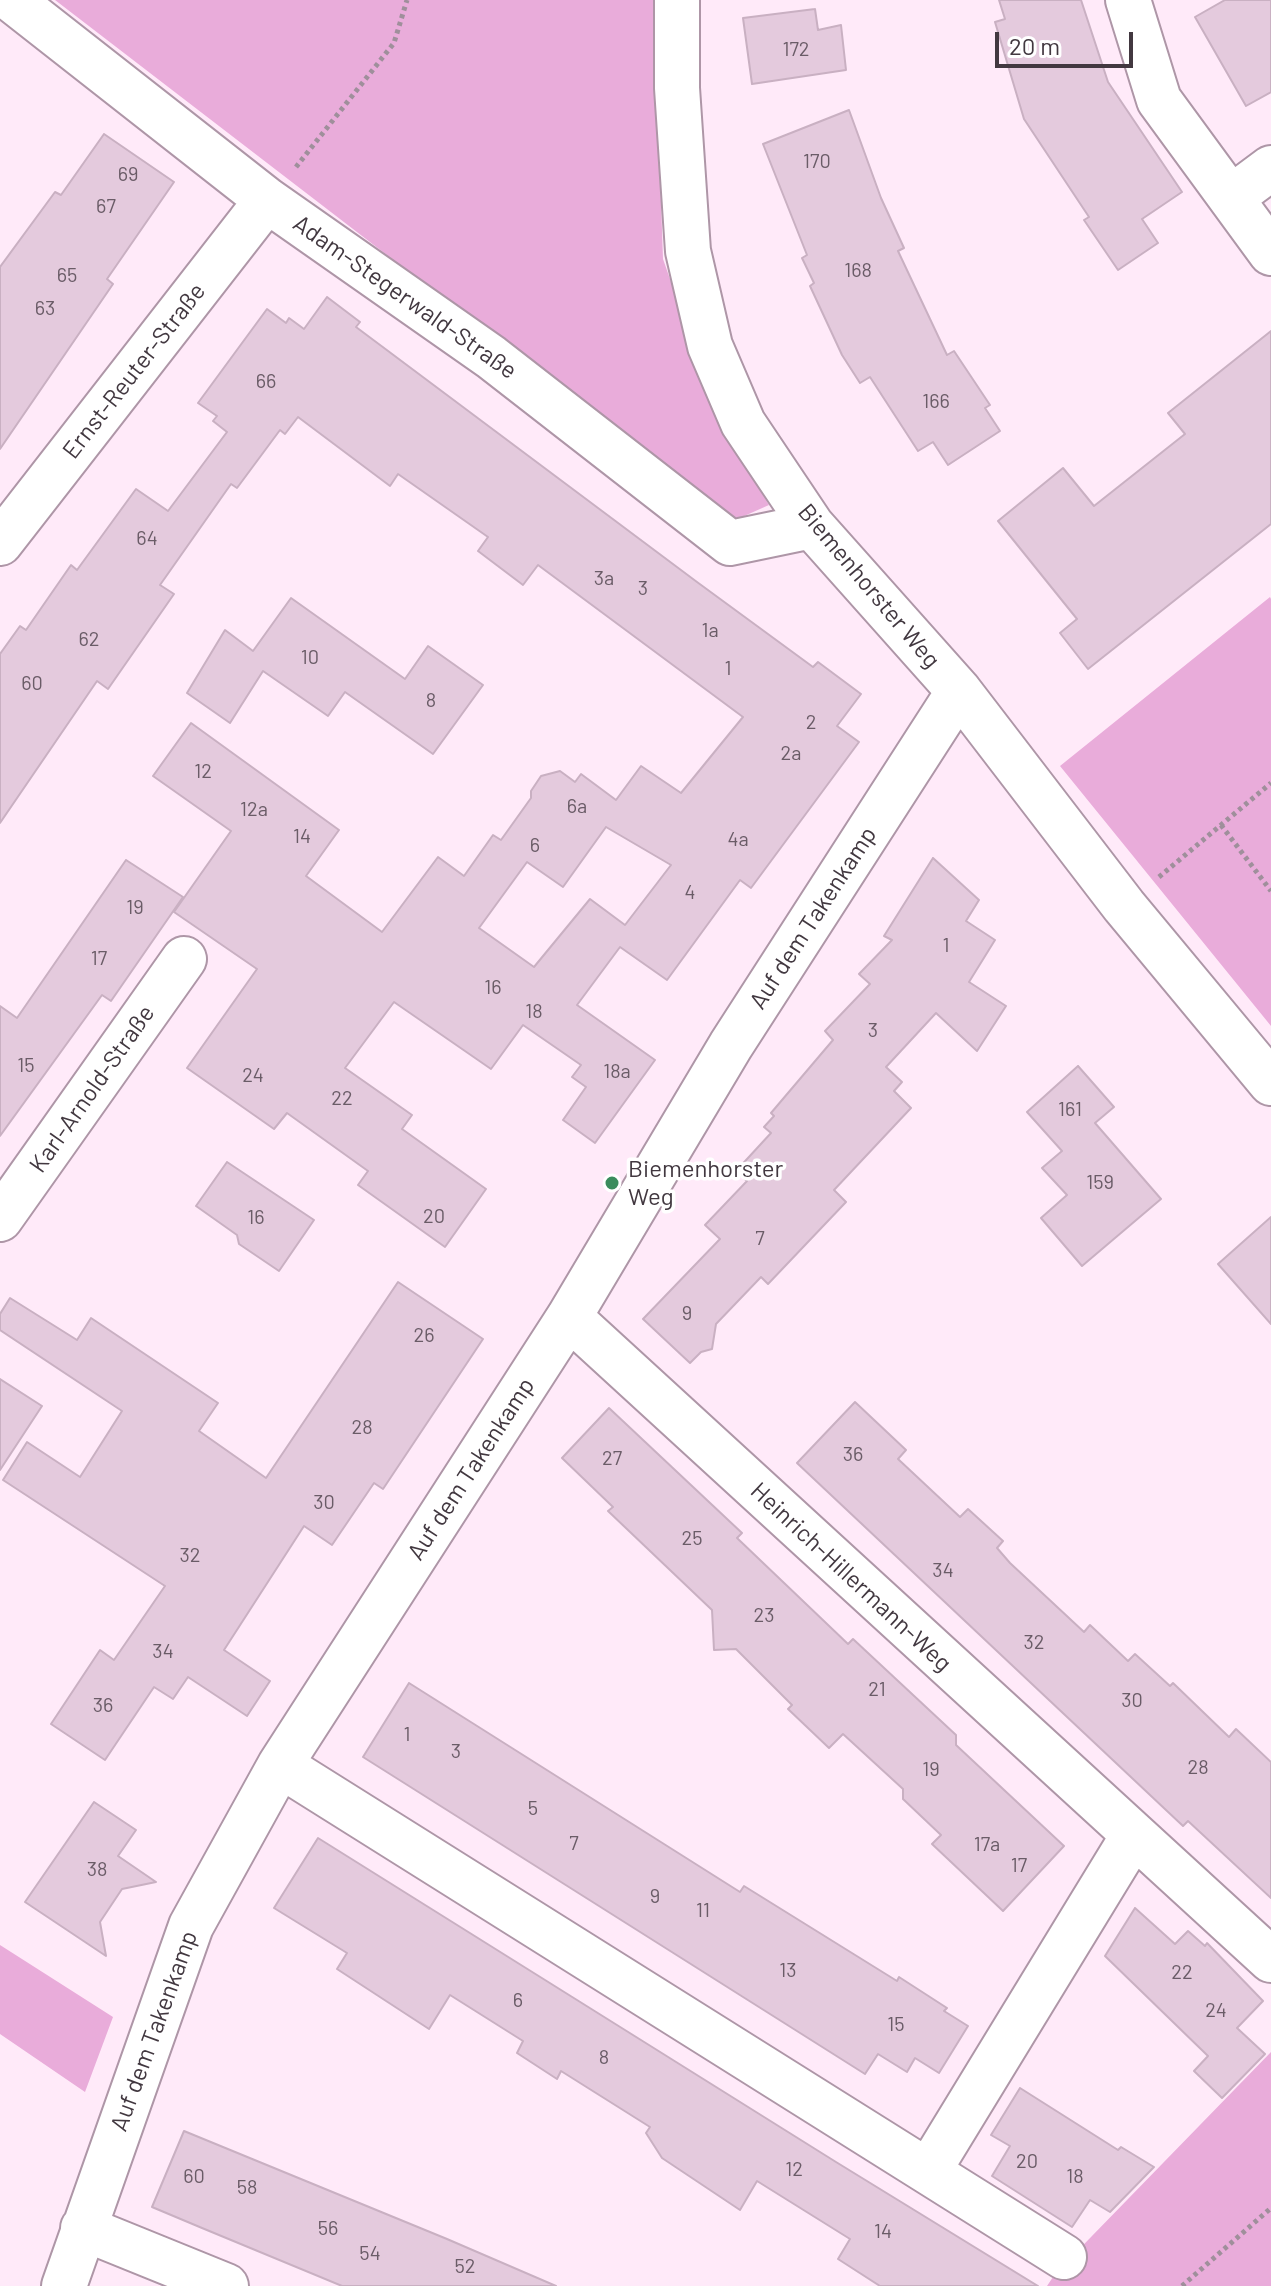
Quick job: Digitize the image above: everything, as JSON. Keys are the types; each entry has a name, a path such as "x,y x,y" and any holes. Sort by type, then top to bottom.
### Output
{"street":[{"name":"Adam-Stegerwald-Straße","path":"12,0 267,200 491,357 730,543 812,526"},
{"name":"Biemenhorster Weg","path":"677,0 677,88 688,251 710,346 743,423 812,526 959,691 1124,906 1271,1083"},
{"path":"1128,0 1159,100 1271,253"},
{"path":"1232,197 1271,168"},
{"name":"Ernst-Reuter-Straße","path":"0,543 267,200"},
{"name":"Auf dem Takenkamp","path":"64,2286 191,1926 280,1765 569,1317 731,1045 959,691"},
{"name":"Karl-Arnold-Straße","path":"0,1219 184,959"},
{"name":"Heinrich-Hillermann-Weg","path":"569,1317 1271,1960"},
{"path":"280,1765 1064,2257"},
{"path":"929,2170 1133,1836"},
{"path":"83,2228 226,2286"}],"path":[{"path":"267,200 344,110 394,43 407,0"},
{"path":"1124,906 1271,783"},
{"path":"1221,824 1271,891"},
{"path":"1182,2286 1271,2208"}],"shaded area":[{"path":"55,0 654,0 663,259 722,427 769,505 733,521"},
{"path":"1271,599 1271,1026 1060,766"},
{"path":"0,1945 113,2017 85,2092 0,2034"},
{"path":"1271,2052 1271,2286 1047,2286 1055,2274"}],"building":[{"path":"999,0 1081,0 1108,82 1182,192 1142,219 1158,243 1118,270 1084,220 1089,217 1024,119 995,22 1005,19"},
{"path":"1225,0 1271,0 1271,92 1246,106 1195,17"},
{"path":"815,9 818,30 841,25 846,70 752,84 743,18"},
{"path":"849,110 881,198 904,248 898,251 947,355 954,351 990,405 985,408 1000,431 948,465 933,442 918,451 870,377 860,383 842,355 810,286 814,283 802,258 807,255 763,144"},
{"path":"104,134 174,182 107,279 113,284 0,449 0,267 55,192 61,195"},
{"path":"327,297 360,322 356,327 697,582 813,667 818,662 861,694 837,726 859,742 751,888 740,880 667,980 620,947 577,1005 655,1060 595,1143 563,1120 586,1087 572,1077 581,1065 523,1025 491,1069 394,1002 345,1068 412,1115 402,1129 486,1189 445,1247 358,1185 368,1171 287,1113 274,1129 187,1068 257,969 174,912 231,831 153,776 191,723 339,830 306,876 382,932 438,857 464,876 493,835 501,840 531,798 531,791 541,776 560,771 575,782 581,774 616,800 641,766 681,793 743,717 538,565 523,585 478,551 488,537 398,474 390,486 298,417 285,434 280,430 237,488 231,484 160,585 174,594 108,689 97,681 0,823 0,654 20,626 26,630 71,565 77,570 136,489 168,511 227,432 213,421 217,416 198,403 267,309 286,323 289,318 304,329","holes":["606,827 671,865 625,925 590,899 534,967 479,928 527,862 563,887"]},
{"path":"1271,331 1271,524 1088,669 1060,633 1077,619 998,521 1063,468 1094,506 1185,434 1168,413"},
{"path":"291,598 405,679 428,646 483,685 433,754 345,692 328,716 263,671 230,723 187,693 225,630 253,651"},
{"path":"933,858 979,900 966,921 995,940 969,982 1006,1006 977,1051 936,1013 886,1067 902,1082 894,1091 911,1108 834,1190 846,1202 768,1284 761,1277 716,1324 712,1349 701,1352 690,1363 643,1319 720,1239 705,1225 747,1181 736,1171 771,1133 764,1127 774,1116 771,1113 833,1040 825,1031 870,984 859,974 892,940 884,936"},
{"path":"126,860 183,897 111,1001 102,995 0,1136 0,1006 17,1018"},
{"path":"1078,1066 1114,1107 1095,1123 1161,1199 1082,1266 1041,1218 1067,1195 1042,1168 1062,1151 1027,1112"},
{"path":"227,1162 314,1220 279,1271 239,1244 237,1235 196,1206"},
{"path":"1271,1217 1271,1324 1218,1264"},
{"path":"398,1282 483,1339 383,1489 374,1483 332,1545 304,1526 224,1650 270,1681 247,1716 188,1677 173,1699 154,1687 105,1760 51,1724 100,1650 114,1660 165,1586 3,1480 27,1442 80,1477 122,1411 0,1330 0,1314 10,1298 77,1340 91,1318 218,1403 199,1431 266,1478"},
{"path":"0,1379 42,1406 0,1470"},
{"path":"855,1402 906,1450 898,1459 960,1517 968,1509 1003,1541 997,1548 1010,1563 1084,1632 1090,1625 1128,1661 1135,1654 1170,1686 1173,1683 1229,1737 1236,1729 1271,1762 1271,1898 1188,1821 1183,1826 797,1463"},
{"path":"609,1408 742,1533 737,1538 848,1644 853,1639 956,1735 956,1745 1064,1846 1003,1911 932,1844 941,1835 903,1799 903,1789 843,1734 829,1748 788,1709 792,1705 736,1649 714,1650 712,1610 608,1511 613,1507 562,1458"},
{"path":"409,1683 740,1892 744,1886 897,1981 899,1977 947,2008 944,2011 968,2026 939,2073 915,2058 907,2072 878,2054 865,2074 363,1757"},
{"path":"94,1802 136,1830 118,1856 156,1882 122,1889 100,1922 106,1956 25,1902"},
{"path":"318,1838 1038,2286 880,2286 838,2259 850,2239 757,2181 740,2210 662,2158 646,2133 650,2127 561,2071 557,2079 517,2053 523,2041 450,1995 429,2029 337,1969 347,1953 274,1908"},
{"path":"1135,1908 1175,1944 1188,1931 1205,1946 1207,1943 1263,2001 1237,2028 1265,2054 1222,2098 1194,2071 1208,2056 1105,1956"},
{"path":"1020,2088 1118,2150 1121,2147 1154,2167 1110,2212 1090,2200 1072,2227 992,2176 1010,2146 991,2135"},
{"path":"184,2131 556,2286 342,2286 202,2228 152,2207"}],"place":[{"name":"Biemenhorster Weg","path":"612,1183"}]}
